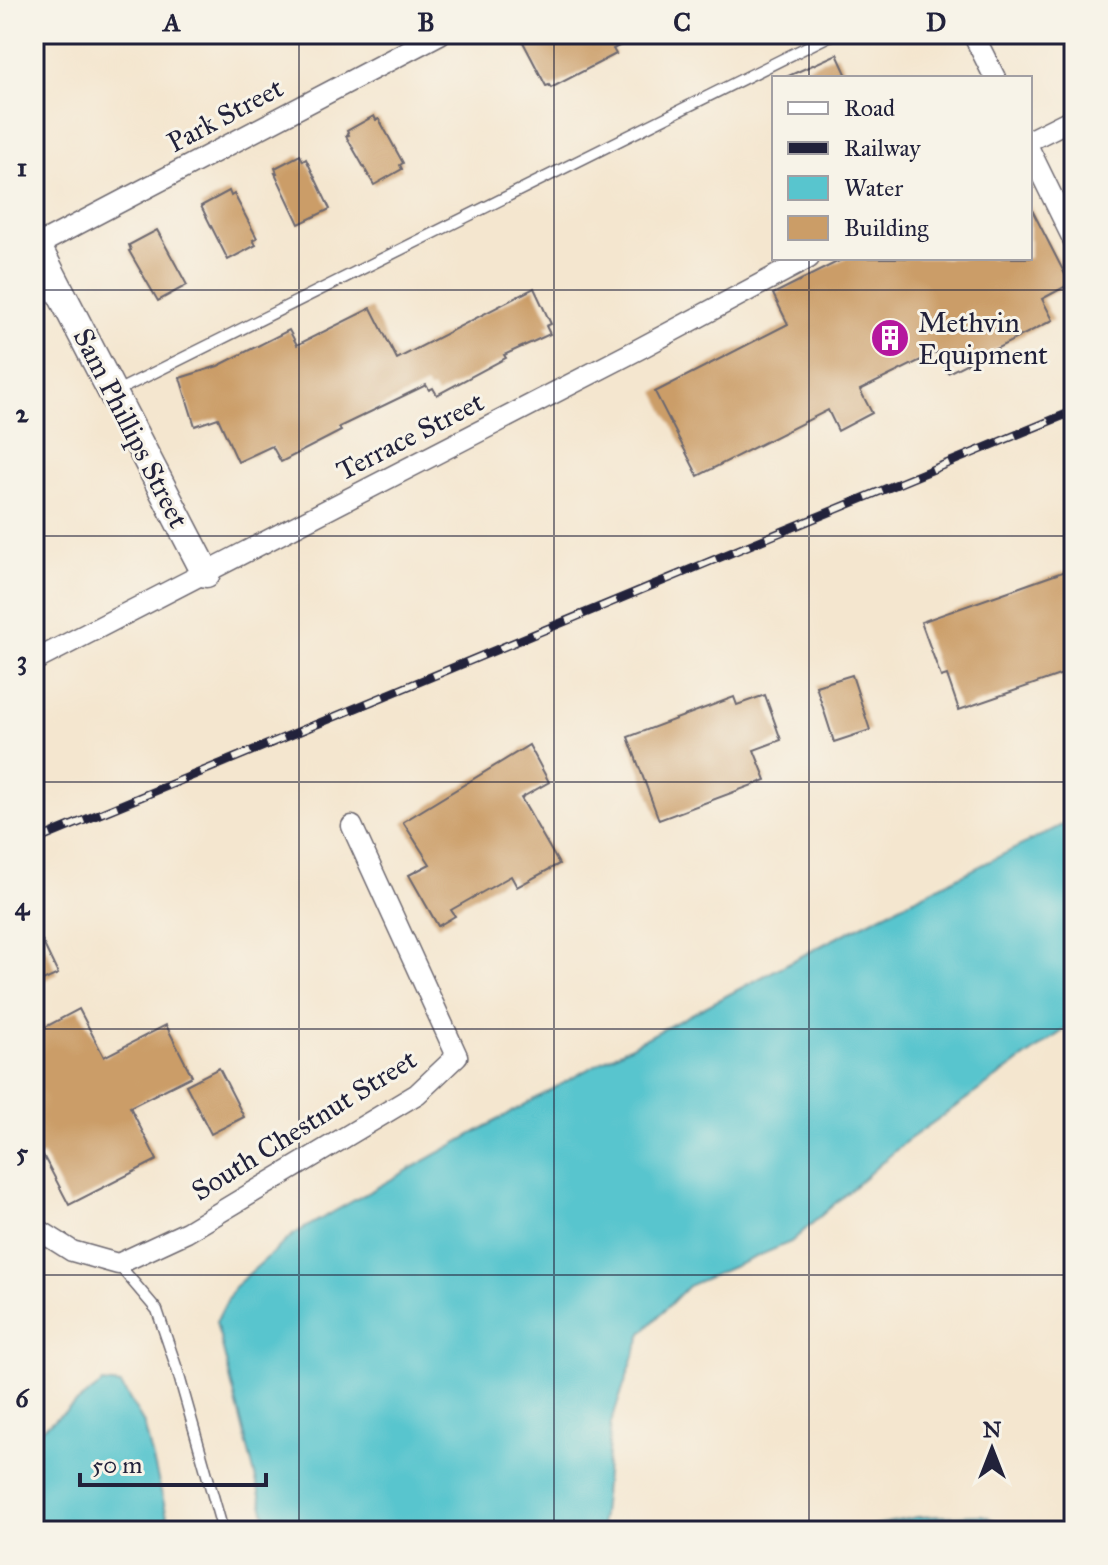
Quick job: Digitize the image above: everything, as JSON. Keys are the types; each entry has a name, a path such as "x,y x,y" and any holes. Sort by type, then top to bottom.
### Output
{"street":[{"name":"Park Street","path":"35,244 440,34"},
{"path":"973,34 994,76"},
{"path":"1032,139 1074,118"},
{"path":"1032,155 1074,241"},
{"name":"Sam Phillips Street","path":"35,244 206,573"},
{"name":"Terrace Street","path":"34,661 805,260"},
{"name":"South Chestnut Street","path":"118,1264 187,1232 417,1094 457,1056 352,826"},
{"path":"34,1227 72,1251 118,1264"}],"lane":[{"path":"114,393 833,34"},
{"path":"118,1264 157,1310 223,1531"}],"water":[{"path":"1074,819 1074,1023 904,1143 791,1242 688,1286 642,1333 611,1423 601,1524 607,1531 269,1531 216,1322 234,1287 294,1234 601,1062 830,941"},
{"path":"103,1383 121,1385 144,1424 171,1531 34,1531 34,1435"},
{"path":"983,1515 1006,1526 1006,1531 844,1531 918,1517"}],"building":[{"path":"522,34 642,34 613,49 616,54 551,88 546,86 523,42 526,41"},
{"path":"837,54 847,76 788,76"},
{"path":"374,116 376,120 379,119 403,163 400,165 402,169 374,185 346,136 349,135 347,131"},
{"path":"300,155 303,161 306,159 330,209 299,224 275,168"},
{"path":"229,191 231,196 234,194 257,238 253,240 256,245 228,260 201,206"},
{"name":"Methvin Equipment","path":"1032,210 1070,284 1042,299 1053,320 948,373 937,352 860,390 872,413 838,431 828,410 698,476 655,392 788,324 773,294 841,260 1032,260"},
{"path":"157,230 187,285 158,301 129,251 129,245"},
{"path":"534,288 551,324 546,326 550,334 504,355 506,358 437,395 433,388 429,390 426,385 339,427 341,431 281,462 272,446 238,462 218,418 195,426 180,378 218,366 289,330 297,345 371,308 397,359"},
{"path":"1074,568 1074,670 959,710 947,675 941,677 921,622"},
{"path":"852,675 870,730 834,742 816,686"},
{"path":"765,695 781,740 754,750 766,780 659,820 628,737 734,697 737,705"},
{"path":"529,745 549,782 521,798 559,864 517,887 511,876 451,910 455,916 438,926 409,875 430,864 403,822"},
{"path":"34,924 58,974 34,985"},
{"path":"79,1009 104,1057 166,1025 192,1076 130,1107 157,1160 69,1205 43,1155 34,1160 34,1033"},
{"path":"219,1068 244,1117 211,1134 186,1085"}],"railway":[{"path":"34,841 1074,411"}],"place":[{"name":"Methvin Equipment","path":"890,338"}]}
